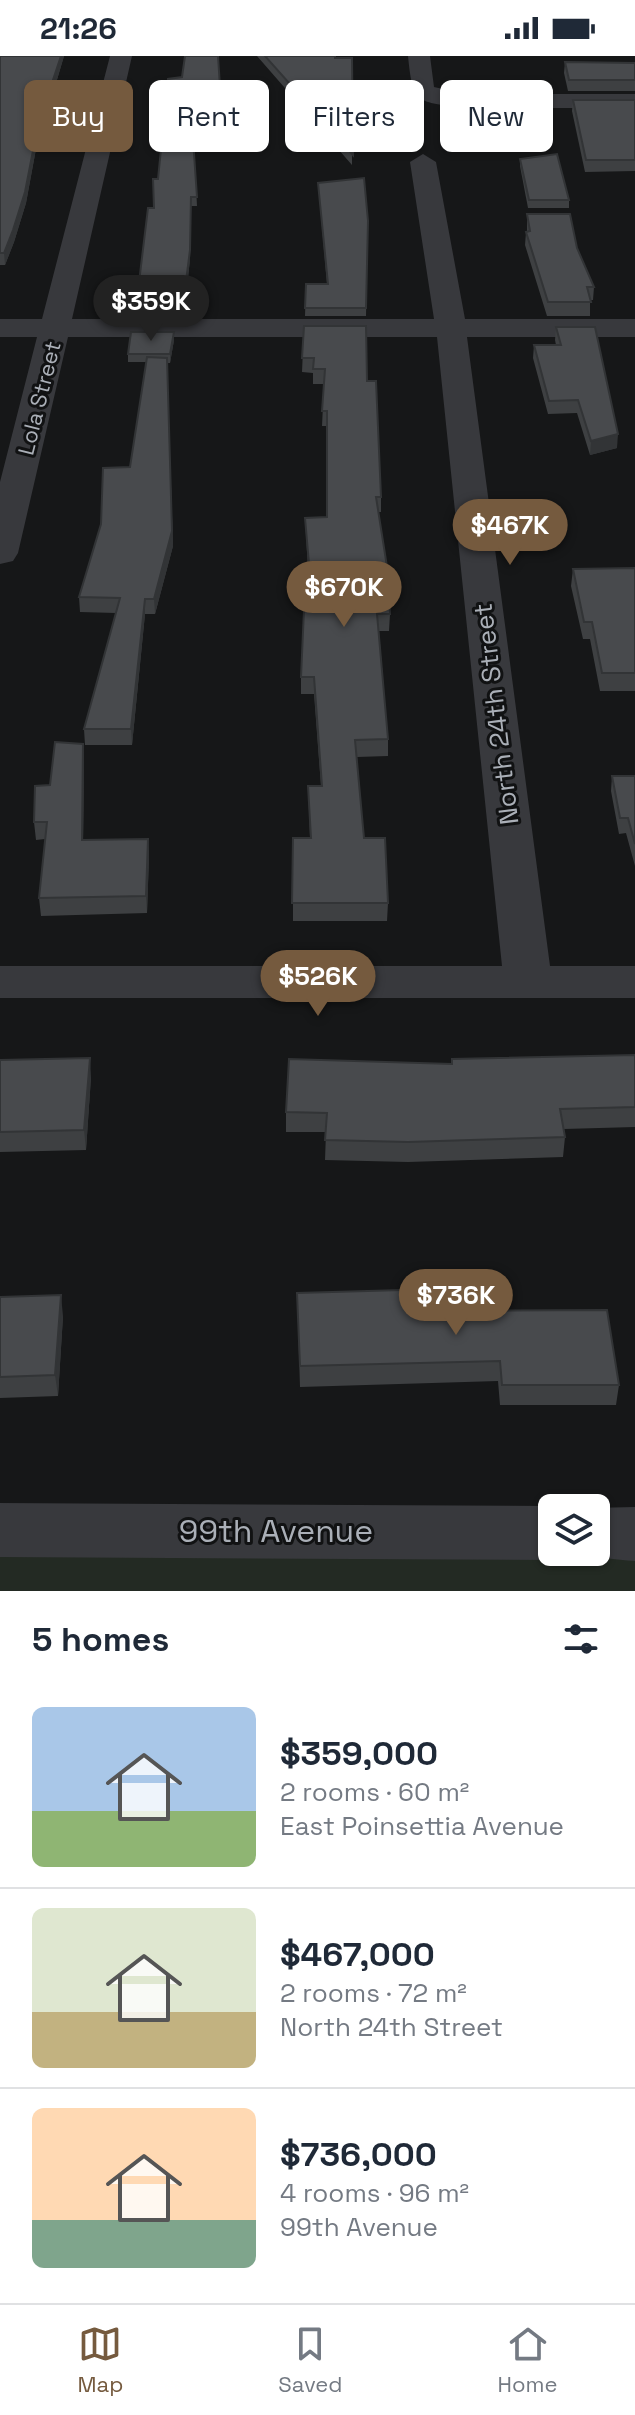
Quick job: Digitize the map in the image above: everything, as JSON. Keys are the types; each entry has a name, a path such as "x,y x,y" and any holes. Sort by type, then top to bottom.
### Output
{"street":[{"name":"Lola Street","path":"0,553 121,56"},
{"path":"419,56 423,91 438,97 465,101 635,101"},
{"name":"North 24th Street","path":"423,162 451,328 528,982"},
{"path":"0,328 635,328"},
{"path":"0,982 635,982"},
{"name":"99th Avenue","path":"0,1530 538,1533"},
{"path":"610,1533 635,1534"}],"shaded area":[{"path":"0,1543 538,1552 538,1566 610,1566 610,1549 635,1547 635,1591 0,1591"}],"building":[{"path":"0,56 61,56 53,80 24,80 24,152 33,152 13,230 4,253 0,253"},
{"path":"185,56 218,56 220,80 168,80 182,77"},
{"path":"265,56 352,58 352,80 286,80"},
{"path":"565,62 635,63 635,80 569,80"},
{"path":"573,100 635,100 635,160 586,160"},
{"path":"161,152 194,152 197,197 191,197 190,250 184,297 179,297 178,307 136,307 148,208 154,208 153,179 158,179"},
{"path":"557,154 569,200 529,200 520,159"},
{"path":"364,178 368,221 366,308 305,308 306,284 328,284 318,183"},
{"path":"527,214 570,214 577,248 594,287 587,287 591,302 548,302 526,232 530,231"},
{"path":"304,326 366,326 367,381 376,381 381,497 376,497 388,573 390,614 377,614 388,739 355,740 364,838 385,838 388,903 292,903 293,838 311,838 308,786 322,786 314,677 301,677 305,587 311,587 305,518 327,517 327,411 322,411 325,369 313,369 314,358 302,358"},
{"path":"556,327 595,327 618,434 591,441 578,400 549,401 534,345 561,345"},
{"path":"131,332 174,332 170,354 128,354"},
{"path":"147,357 167,358 172,531 154,599 145,599 131,729 84,729 120,598 79,597 101,524 103,468 130,467"},
{"path":"635,568 635,673 602,673 592,622 584,622 573,569"},
{"path":"55,742 83,744 82,840 148,839 146,896 39,898 47,822 34,822 35,786 50,785"},
{"path":"612,776 635,776 635,844 628,818 620,818"},
{"path":"635,1055 635,1107 560,1109 565,1137 408,1142 325,1140 327,1113 286,1112 289,1059 452,1064 452,1059"},
{"path":"90,1058 84,1130 0,1132 0,1060"},
{"path":"438,1289 440,1311 607,1310 619,1385 502,1385 500,1361 300,1366 297,1293"},
{"path":"61,1295 55,1375 0,1377 0,1297"}]}
